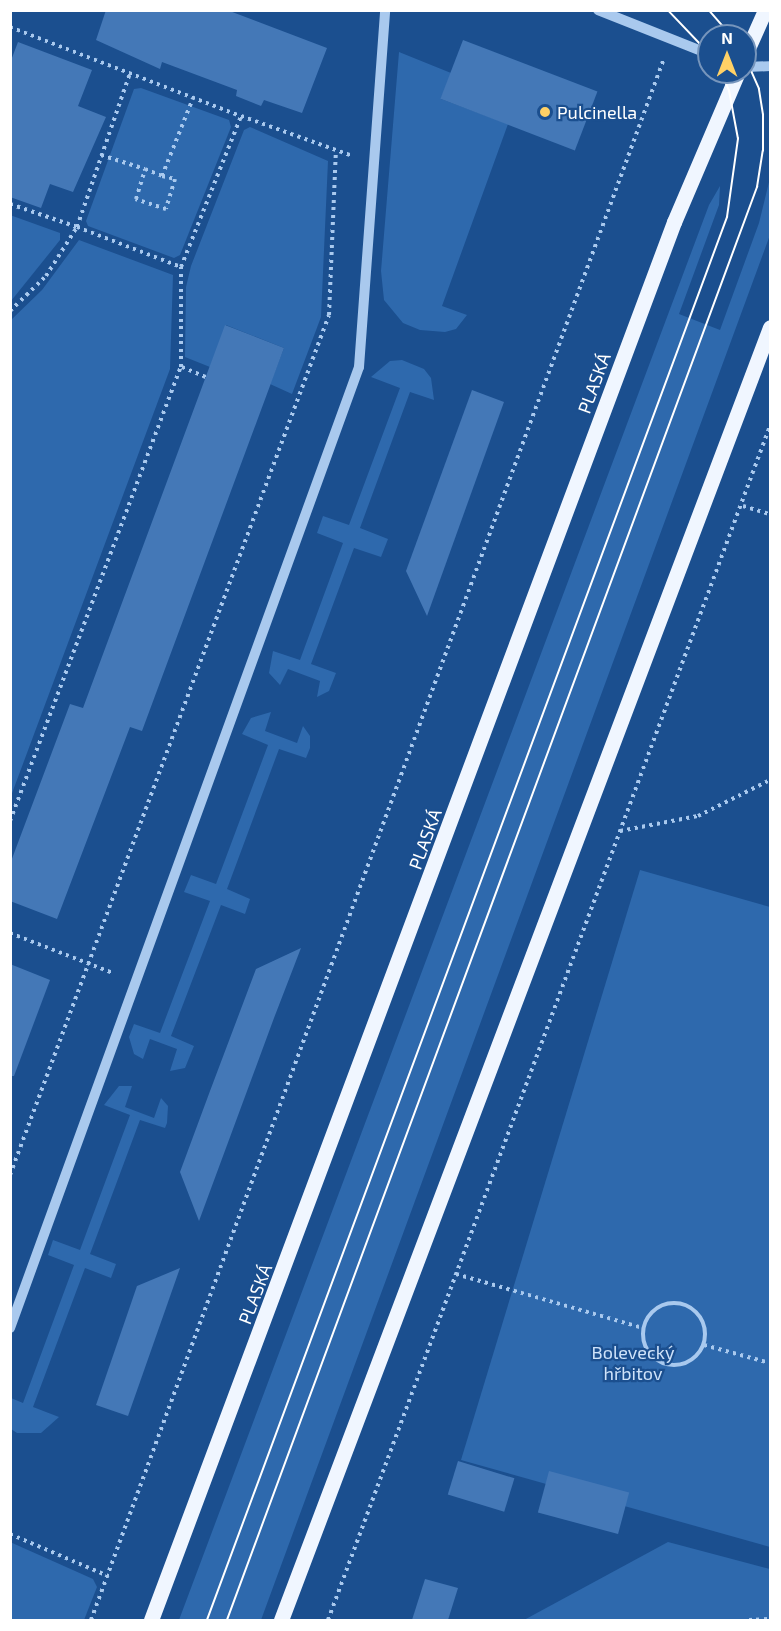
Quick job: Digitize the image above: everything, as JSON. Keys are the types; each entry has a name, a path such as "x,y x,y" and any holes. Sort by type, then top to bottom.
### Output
{"main road":[{"path":"757,28 765,10"},
{"name":"PLASKÁ","path":"151,1620 674,222 733,84"},
{"path":"281,1620 771,327"}],"street":[{"path":"10,1328 359,367 372,163 385,10"},
{"path":"598,10 697,49"}],"path":[{"path":"10,27 372,163"},
{"path":"10,311 46,276 77,227 129,72"},
{"path":"91,1620 659,74"},
{"path":"162,176 194,98"},
{"path":"10,821 181,367 181,267 242,116"},
{"path":"10,1175 329,315 336,150"},
{"path":"101,155 145,169 162,176 175,179 166,209 136,199 145,169"},
{"path":"10,204 181,267"},
{"path":"181,367 206,377"},
{"path":"328,1620 771,426"},
{"path":"743,506 771,514"},
{"path":"620,831 698,816 771,780"},
{"path":"10,933 136,981"},
{"path":"456,1274 643,1328"},
{"path":"676,1303 688,1306 703,1322 704,1345 691,1361 670,1366 652,1357 645,1349 643,1328 655,1309 676,1303"},
{"path":"704,1345 771,1363"},
{"path":"10,1534 108,1575"},
{"path":"749,1620 771,1619"}],"green space":[{"path":"399,52 451,73 441,99 508,124 442,306 467,315 456,329 445,332 420,330 403,323 384,300 381,271"},
{"path":"141,88 229,120 231,127 180,255 174,258 88,226 86,221 134,89"},
{"path":"250,127 328,161 321,317 292,394 270,384 284,348 226,325 210,367 185,357 186,287 191,266 244,130"},
{"path":"769,182 770,235 261,1620 179,1620 709,205 720,186 719,205 679,314 720,330 759,223"},
{"path":"10,215 60,233 60,240 11,301"},
{"path":"79,240 173,275 170,369 11,796 11,320 42,290"},
{"path":"402,360 424,369 431,378 434,400 410,392 360,528 388,539 381,557 354,548 311,664 336,673 329,691 317,697 320,681 288,669 280,685 269,673 273,651 300,660 343,543 317,533 323,516 349,525 400,388 371,377 390,361"},
{"path":"271,712 265,731 297,743 303,726 310,736 310,748 306,758 279,749 227,889 250,899 245,914 221,905 171,1036 194,1046 185,1068 170,1071 177,1049 150,1039 143,1059 134,1054 129,1037 134,1024 160,1033 210,901 184,892 191,875 216,884 268,745 242,734 251,718"},
{"name":"Bolevecký hřbitov","path":"640,870 770,907 770,1547 461,1460"},
{"path":"119,1086 132,1086 125,1107 154,1118 161,1098 168,1106 167,1123 165,1128 140,1120 90,1254 116,1264 111,1278 85,1268 33,1407 59,1417 41,1433 17,1433 11,1429 11,1398 23,1403 74,1265 48,1255 53,1240 80,1250 130,1115 104,1105"},
{"path":"10,1542 93,1579 97,1587 84,1620 11,1620"},
{"path":"668,1542 770,1569 770,1620 524,1620"}],"building":[{"path":"106,10 227,10 327,48 302,113 264,100 261,106 236,96 237,90 162,62 160,69 96,40"},
{"path":"463,40 597,92 575,150 440,99"},
{"path":"18,42 92,70 78,106 106,117 73,192 50,184 41,208 10,197 10,63"},
{"path":"225,325 284,348 142,731 130,727 57,919 10,901 10,864 70,704 83,708"},
{"path":"472,390 504,402 427,616 406,571"},
{"path":"301,948 199,1221 180,1172 210,1091 256,969"},
{"path":"10,964 50,980 14,1076 10,1076"},
{"path":"180,1268 128,1416 96,1405 137,1286"},
{"path":"458,1461 514,1478 504,1512 448,1494"},
{"path":"549,1471 629,1492 618,1534 538,1513"},
{"path":"425,1579 458,1588 448,1620 412,1620"}],"tram line":[{"path":"668,10 697,40"},
{"path":"709,10 721,24"},
{"path":"207,1620 727,217 738,139 726,84"},
{"path":"227,1620 757,187 763,151 763,115 757,84"}],"place":[{"name":"Pulcinella","path":"545,112"}]}
